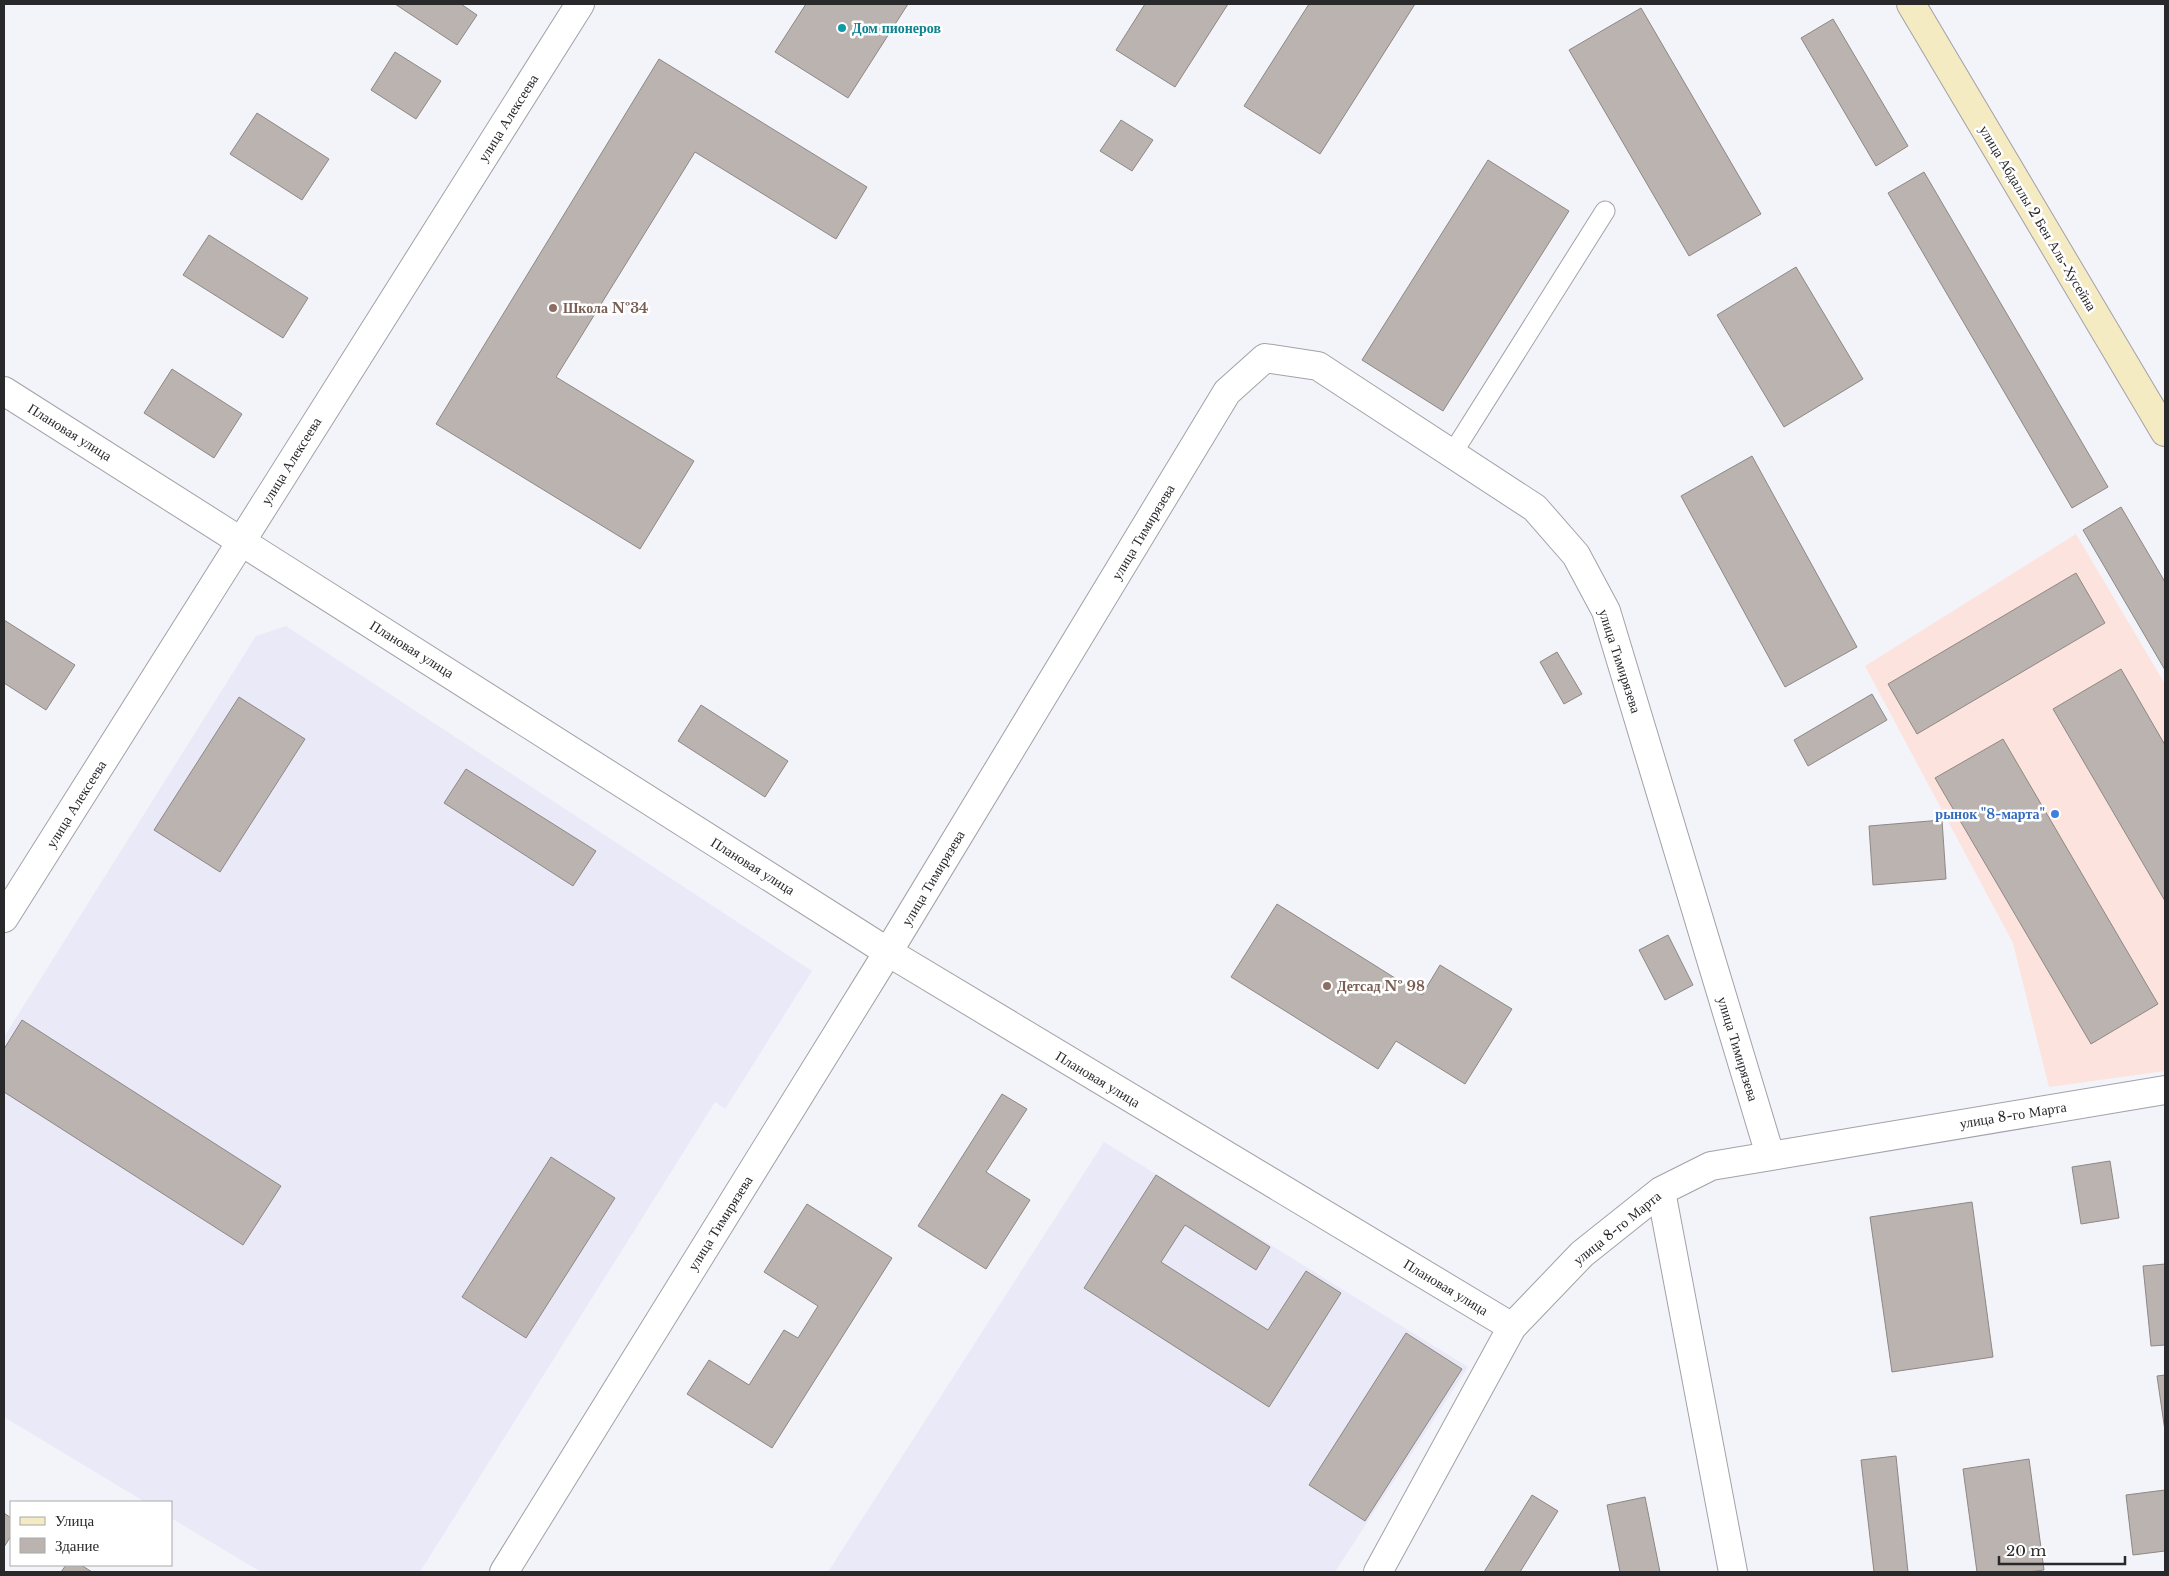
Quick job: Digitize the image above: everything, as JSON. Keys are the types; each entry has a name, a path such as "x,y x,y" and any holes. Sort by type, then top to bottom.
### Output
{"main road":[{"name":"улица Абдаллы 2 Бен Аль-Хусейна","path":"1911,4 2165,431"}],"street":[{"name":"улица Алексеева","path":"4,918 580,4"},
{"name":"улица Тимирязева","path":"504,1572 888,952 1227,392 1265,358 1318,366 1535,508 1576,555 1606,610 1770,1155"},
{"name":"Плановая улица","path":"4,391 888,952 1512,1327"},
{"name":"улица 8-го Марта","path":"1378,1572 1512,1327 1582,1254 1660,1191 1711,1166 2165,1090"},
{"path":"1660,1191 1734,1572"}],"lane":[{"path":"1452,454 1605,211"}],"shaded area":[{"name":"рынок \"8-марта\"","path":"2076,534 2165,684 2165,1071 2049,1087 2013,943 1865,666"},
{"path":"286,626 812,971 725,1109 715,1102 420,1572 261,1572 172,1519 172,1501 143,1501 4,1417 4,1037 256,636"},
{"path":"1104,1142 1468,1367 1335,1572 828,1572"}],"building":[{"path":"395,4 461,4 477,15 457,45"},
{"name":"Дом пионеров","path":"806,4 908,4 848,98 775,52"},
{"path":"1145,4 1228,4 1175,87 1116,50"},
{"path":"1309,4 1415,4 1320,154 1244,106"},
{"path":"1641,8 1761,214 1689,256 1569,50"},
{"path":"1833,19 1908,146 1876,166 1801,38"},
{"path":"395,52 441,81 416,119 371,90"},
{"name":"Школа №34","path":"659,59 867,187 836,239 695,152 556,377 694,461 640,549 436,424"},
{"path":"257,113 329,159 302,200 230,154"},
{"path":"1121,120 1153,140 1132,171 1100,151"},
{"path":"1488,160 1569,211 1443,411 1362,360"},
{"path":"1924,172 2108,487 2072,508 1888,193"},
{"path":"209,235 308,298 283,338 183,275"},
{"path":"1796,267 1863,379 1784,427 1717,315"},
{"path":"172,369 242,414 214,458 144,413"},
{"path":"1752,456 1857,647 1785,687 1681,496"},
{"path":"2121,507 2165,582 2165,670 2083,530"},
{"path":"2076,573 2105,623 1917,734 1888,684"},
{"path":"4,620 75,665 46,710 4,683"},
{"path":"1557,652 1582,694 1564,704 1540,662"},
{"path":"2121,669 2165,745 2165,901 2053,709"},
{"path":"1872,694 1887,720 1808,766 1794,740"},
{"path":"239,697 305,739 220,872 154,830"},
{"path":"701,705 788,761 765,797 678,741"},
{"path":"2003,739 2158,1004 2091,1044 1935,778"},
{"path":"466,769 596,851 573,886 444,803"},
{"path":"1942,820 1946,879 1873,885 1869,826"},
{"name":"Детсад № 98","path":"1277,904 1422,995 1440,965 1512,1009 1465,1084 1396,1041 1378,1069 1231,977"},
{"path":"1668,935 1693,985 1665,1000 1639,950"},
{"path":"22,1020 281,1186 243,1245 4,1092 4,1049"},
{"path":"1002,1094 1027,1109 986,1172 1030,1200 986,1269 918,1226"},
{"path":"551,1157 615,1198 526,1338 462,1297"},
{"path":"2110,1161 2119,1218 2081,1224 2072,1167"},
{"path":"1156,1175 1270,1247 1256,1270 1185,1225 1161,1262 1268,1330 1306,1271 1341,1293 1269,1407 1084,1288"},
{"path":"1972,1202 1993,1357 1892,1372 1870,1217"},
{"path":"807,1204 892,1258 772,1448 687,1394 709,1360 749,1385 784,1330 798,1338 818,1306 764,1272"},
{"path":"2165,1264 2165,1345 2151,1346 2143,1266"},
{"path":"1406,1333 1462,1369 1365,1521 1309,1485"},
{"path":"2165,1375 2165,1431 2157,1376"},
{"path":"1896,1456 1908,1572 1874,1572 1861,1460"},
{"path":"2029,1459 2044,1570 2028,1572 1977,1572 1963,1469"},
{"path":"2165,1490 2165,1551 2133,1555 2126,1495"},
{"path":"1532,1495 1558,1511 1520,1572 1484,1572"},
{"path":"1645,1497 1660,1572 1620,1572 1607,1505"},
{"path":"4,1513 10,1517 10,1538 4,1547"},
{"path":"65,1566 83,1566 92,1572 61,1572"}],"place":[{"name":"Дом пионеров","path":"842,28"},
{"name":"Школа №34","path":"553,308"},
{"name":"рынок \"8-марта\"","path":"2055,814"},
{"name":"Детсад № 98","path":"1327,986"}]}
